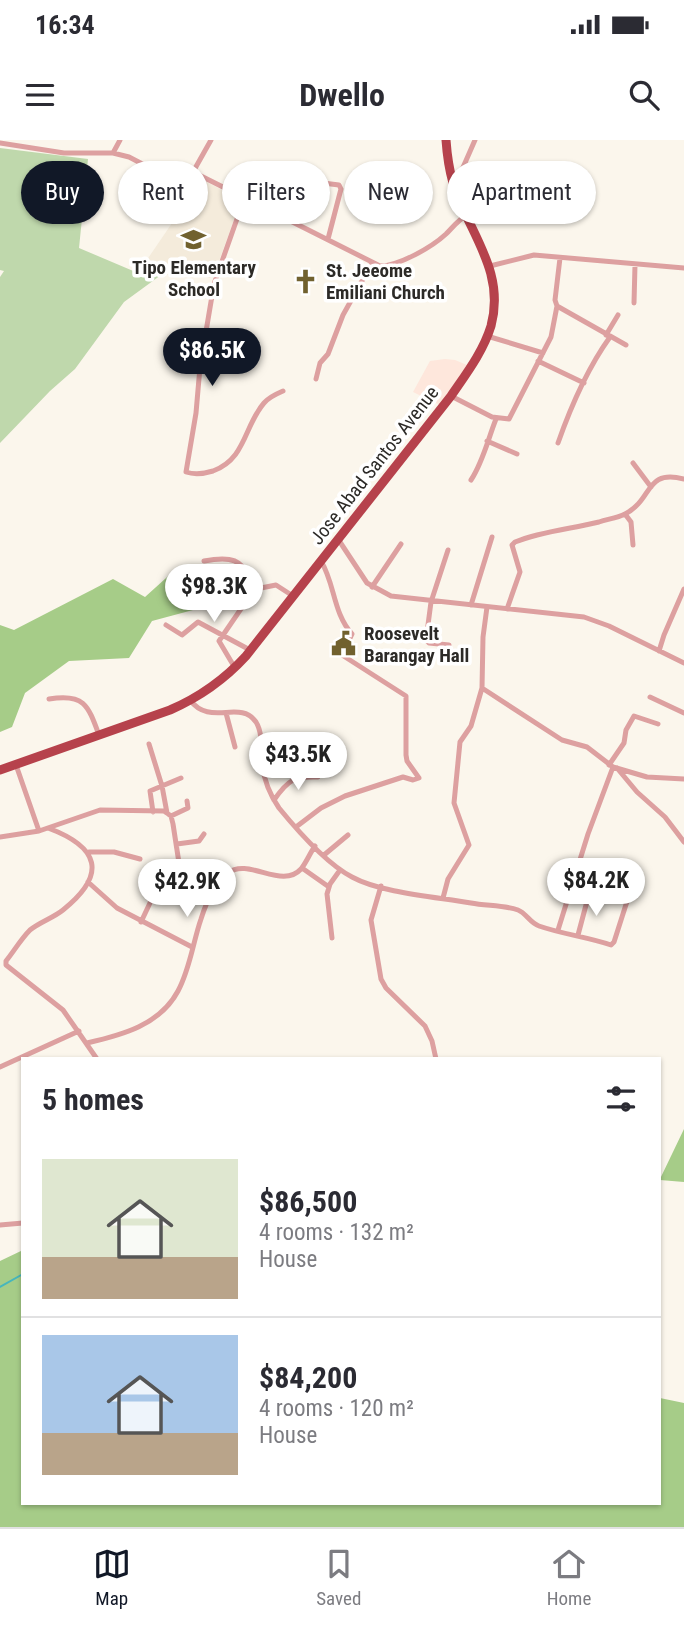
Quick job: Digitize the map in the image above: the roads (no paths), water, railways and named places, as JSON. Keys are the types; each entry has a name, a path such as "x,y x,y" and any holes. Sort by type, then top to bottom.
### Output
{"highway":[{"name":"Jose Abad Santos Avenue","path":"446,140 449,161"},
{"name":"Jose Abad Santos Avenue","path":"0,770 190,701 214,687 235,668 451,396 474,362 487,336 494,303 490,265 471,224"}],"street":[{"path":"113,153 120,140"},
{"path":"200,161 211,140"},
{"path":"466,161 475,140"},
{"path":"0,143 64,153 113,153 137,161"},
{"path":"328,239 341,189 339,185 330,184"},
{"path":"235,224 214,284 186,472 197,475 207,473 231,461 264,404 283,391"},
{"path":"296,224 372,263 388,266 437,240 456,224"},
{"path":"490,265 534,256 684,268"},
{"path":"451,396 496,419 509,419 551,337 557,306 555,300 560,258"},
{"path":"316,379 322,359 328,354 343,315 372,263"},
{"path":"634,303 635,265"},
{"path":"557,306 626,345"},
{"path":"558,443 569,413 618,315"},
{"path":"487,336 543,353"},
{"path":"538,360 584,383"},
{"path":"471,480 481,462 496,419"},
{"path":"487,440 517,454"},
{"path":"633,463 650,487"},
{"path":"507,609 520,572 512,545 515,542 625,514 634,509 650,487 665,475 684,479"},
{"path":"625,514 631,522 633,545"},
{"path":"471,606 492,537"},
{"path":"338,539 355,568 372,587 391,596 584,617 609,626 684,663"},
{"path":"372,587 401,544"},
{"path":"448,550 431,602 427,642 449,645"},
{"path":"204,561 237,561 245,566 263,589 279,586 293,596"},
{"path":"296,828 321,808 345,796 403,777 413,780 419,778 406,755 406,696 342,654 352,634 339,614 328,573 321,561"},
{"path":"235,668 219,641 258,584"},
{"path":"659,651 684,589"},
{"path":"443,898 447,879 469,845 454,803 460,742 471,726 482,688 482,647 487,607"},
{"path":"166,625 182,635 197,621 250,650"},
{"path":"482,688 562,740 587,747 613,767 665,817 684,842"},
{"path":"49,699 69,696 85,705 99,735"},
{"path":"650,696 684,713"},
{"path":"190,701 200,710 215,714 242,712 257,724 264,774 274,800 296,828 340,870 354,878 381,886 489,907 517,909 535,924 612,944 630,891 616,876"},
{"path":"226,713 236,747"},
{"path":"558,930 588,834 624,743 626,730 634,716 658,724"},
{"path":"149,744 177,844 183,889 207,902"},
{"path":"16,764 39,831"},
{"path":"613,767 647,777 684,779"},
{"path":"274,800 295,778 318,777"},
{"path":"153,811 150,791 181,778"},
{"path":"0,837 39,831 100,810 169,814 188,808 187,801"},
{"path":"48,828 72,838 89,852 114,852 141,859"},
{"path":"177,844 199,841 204,834"},
{"path":"324,855 348,835"},
{"path":"87,1042 126,1034 167,1005 182,982 207,902 225,876 234,869 243,868 282,875 294,873 302,867 315,846"},
{"path":"89,852 92,868 88,882 64,909 32,929 6,961 6,965 63,1010 96,1057"},
{"path":"302,867 328,887"},
{"path":"332,938 327,894 328,887 340,870"},
{"path":"88,882 111,904 192,947"},
{"path":"381,886 371,920 381,979 386,988 425,1026 435,1057"},
{"path":"141,922 158,887"},
{"path":"578,935 590,890 595,887"},
{"path":"22,1057 79,1031"},
{"path":"0,1067 21,1057"},
{"path":"0,1225 21,1223"}],"waterway":[{"path":"0,1287 21,1275"}],"place":[{"name":"Tipo Elementary School","path":"194,239"},
{"name":"St. Jeeome Emiliani Church","path":"306,281"},
{"name":"Roosevelt Barangay Hall","path":"344,644"}]}
